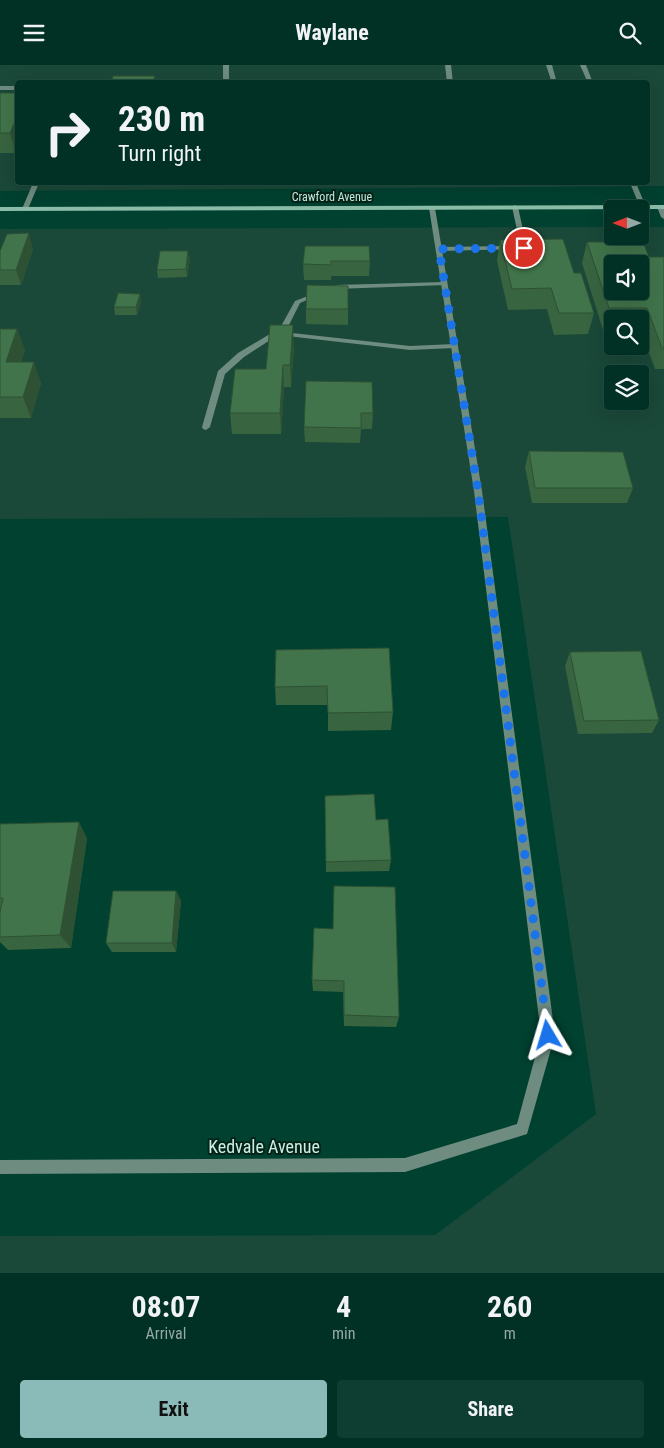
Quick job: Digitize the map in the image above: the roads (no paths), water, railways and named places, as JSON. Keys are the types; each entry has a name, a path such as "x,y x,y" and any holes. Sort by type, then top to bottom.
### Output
{"main road":[{"name":"Crawford Avenue","path":"0,209 604,207"},
{"name":"Crawford Avenue","path":"649,207 662,207"}],"street":[{"path":"226,65 226,80"},
{"path":"448,65 450,80"},
{"path":"549,65 555,80"},
{"path":"583,65 590,80"},
{"path":"0,89 15,89"},
{"path":"25,209 35,185"},
{"path":"634,185 640,200"},
{"path":"276,334 410,348 454,346 432,207"},
{"path":"515,207 524,248"},
{"path":"662,207 664,217"},
{"path":"439,249 533,248"},
{"path":"206,427 222,373 241,355 283,329 297,302 339,286 444,284"},
{"name":"Kedvale Avenue","path":"0,1167 405,1165 522,1129 548,1035 478,491 454,346"}]}
